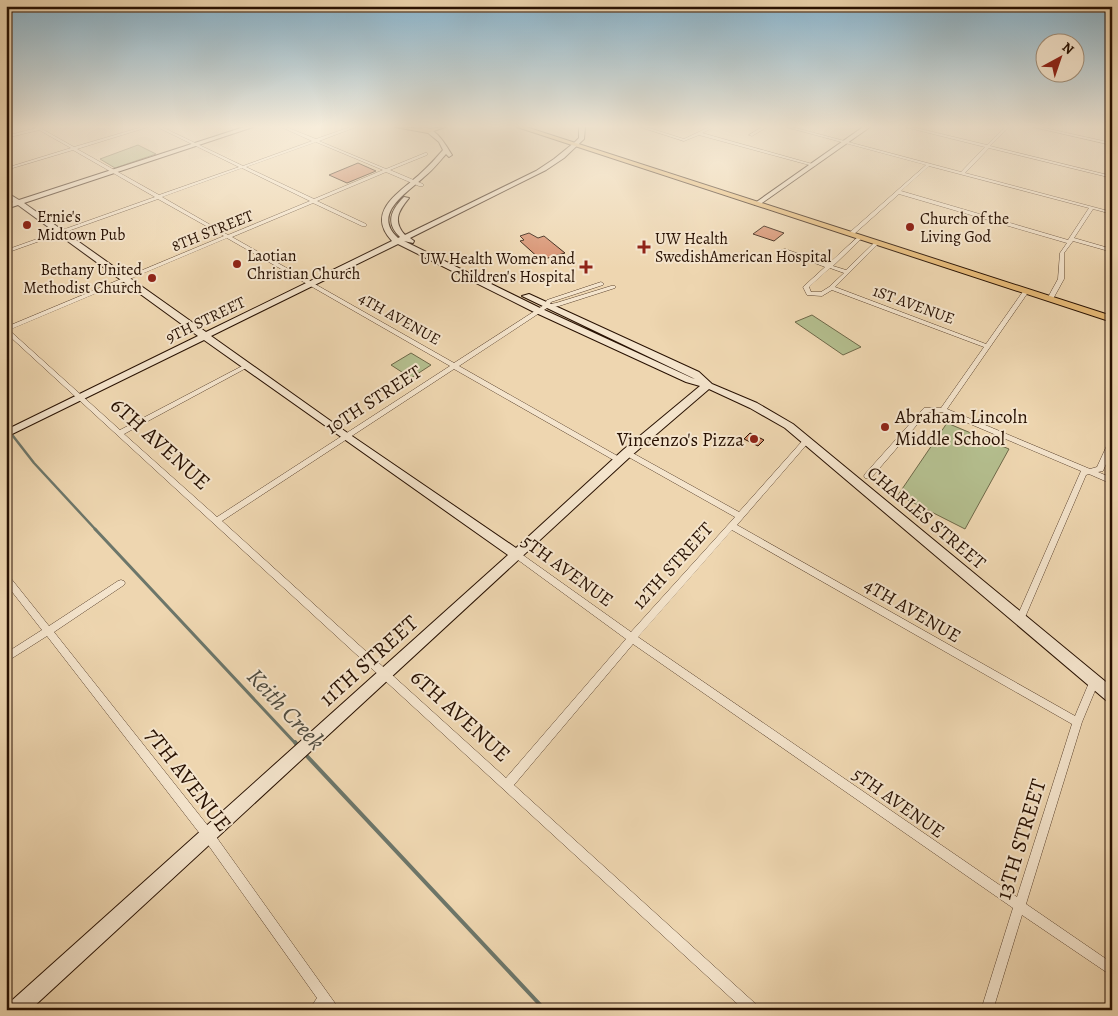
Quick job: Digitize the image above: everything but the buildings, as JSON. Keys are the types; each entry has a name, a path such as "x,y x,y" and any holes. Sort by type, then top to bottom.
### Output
{"main road":[{"path":"6,207 107,174"},
{"path":"401,240 393,218 395,211 425,174"},
{"name":"9TH STREET","path":"6,434 532,174"},
{"path":"666,174 1112,319"},
{"path":"757,204 800,174"},
{"path":"401,240 388,233 384,216 389,205 418,183"},
{"name":"5TH AVENUE","path":"6,194 345,436 518,555"},
{"name":"CHARLES STREET","path":"401,240 695,373 708,385"},
{"name":"CHARLES STREET","path":"401,240 537,310 689,380 708,385 771,415 806,441 1112,696"},
{"name":"11TH STREET","path":"16,1010 518,555 623,456 708,385"}],"street":[{"name":"4TH AVENUE","path":"118,174 454,366 740,516"},
{"path":"6,252 221,174"},
{"path":"257,174 364,225"},
{"name":"8TH STREET","path":"6,329 379,174"},
{"path":"396,174 418,183"},
{"path":"851,234 917,174"},
{"path":"967,174 1112,213"},
{"path":"898,192 1112,251"},
{"path":"1050,299 1061,278 1062,253 1092,208"},
{"path":"861,238 806,288 809,294 822,294 831,288 877,243"},
{"path":"783,250 846,272"},
{"path":"847,250 863,256"},
{"name":"10TH STREET","path":"218,520 537,310 546,306 549,301 601,284"},
{"path":"546,306 557,305 613,287"},
{"name":"1ST AVENUE","path":"831,288 987,346"},
{"path":"943,410 1026,291"},
{"name":"6TH AVENUE","path":"6,329 508,784 754,1010"},
{"path":"120,433 248,365"},
{"path":"868,476 926,410 943,410 1112,481"},
{"name":"12TH STREET","path":"508,784 632,638 806,441"},
{"path":"1020,619 1083,473 1100,469 1112,441"},
{"name":"4TH AVENUE","path":"732,526 1077,722"},
{"name":"5TH AVENUE","path":"518,555 632,638 1112,970"},
{"name":"7TH AVENUE","path":"6,578 208,835 332,1010"},
{"path":"6,658 121,583"},
{"name":"13TH STREET","path":"987,1010 1077,722 1094,681"},
{"path":"315,1010 324,999"}],"green space":[{"path":"812,315 861,347 843,355 795,322"},
{"path":"411,353 431,365 411,378 391,365"},
{"path":"947,423 1009,449 965,529 898,495"}],"waterway":[{"name":"Keith Creek","path":"6,427 34,463 96,530"},
{"name":"Keith Creek","path":"95,529 296,744"},
{"name":"Keith Creek","path":"295,742 298,746"},
{"name":"Keith Creek","path":"305,754 545,1010"}],"place":[{"name":"Ernie's Midtown Pub","path":"27,225"},
{"name":"Church of the Living God","path":"910,227"},
{"name":"UW Health SwedishAmerican Hospital","path":"644,247"},
{"name":"Laotian Christian Church","path":"237,264"},
{"name":"UW Health Women and Children's Hospital","path":"586,267"},
{"name":"Bethany United Methodist Church","path":"152,278"},
{"name":"Abraham Lincoln Middle School","path":"885,427"},
{"name":"Vincenzo's Pizza","path":"754,439"}]}
